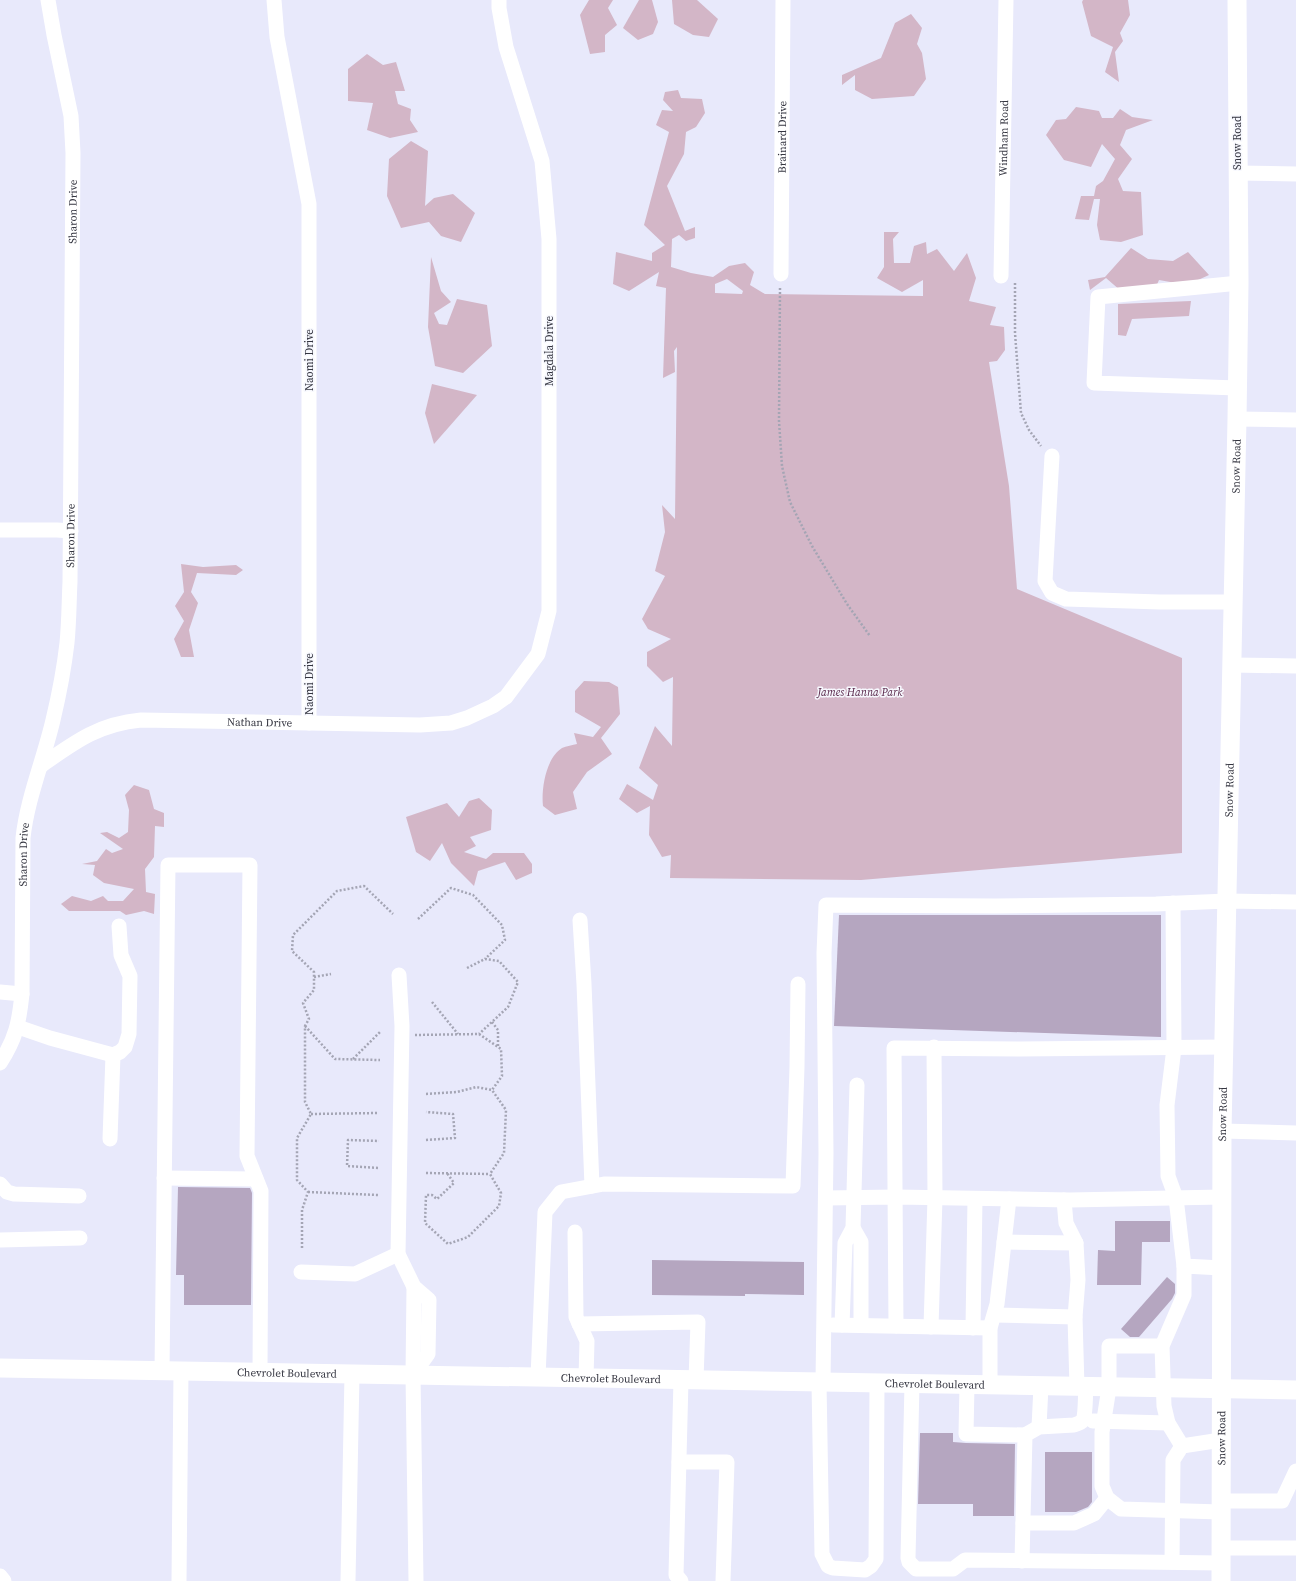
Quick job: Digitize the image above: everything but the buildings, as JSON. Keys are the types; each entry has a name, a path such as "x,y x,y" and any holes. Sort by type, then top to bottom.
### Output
{"main road":[{"name":"Snow Road","path":"1221,1564 1222,1131 1234,602 1239,283 1237,173 1237,0"},
{"name":"Chevrolet Boulevard","path":"0,1368 1221,1390 1296,1390"}],"street":[{"name":"Sharon Drive","path":"0,1063 9,1049 18,1027 22,994 23,838 25,817 42,765 53,720 67,642 70,582 71,116 48,0"},
{"name":"Naomi Drive","path":"274,0 277,37 308,204 309,723"},
{"name":"Magdala Drive","path":"499,0 506,47 542,161 549,239 549,611 538,654 506,697"},
{"name":"Brainard Drive","path":"781,274 783,0"},
{"name":"Windham Road","path":"1006,0 1008,277"},
{"path":"1237,173 1296,174"},
{"path":"1237,388 1094,383 1098,297 1239,283"},
{"path":"1237,419 1296,420"},
{"path":"1052,456 1045,581 1052,593 1066,599 1160,602 1234,602"},
{"path":"0,530 71,531"},
{"path":"1232,665 1296,666"},
{"name":"Nathan Drive","path":"42,765 78,740 97,730 128,721 420,725 451,723 480,713 494,706 506,697"},
{"path":"162,1371 168,865 250,865 247,1156 261,1191 260,1372"},
{"path":"877,1384 876,1559 871,1566 865,1570 833,1568 828,1566 822,1554 821,1382 824,1325 826,1198 824,953 826,905 995,906 1227,901 1296,902"},
{"path":"1173,903 1174,1048 1167,1113 1168,1176 1176,1198 1184,1266 1184,1295 1162,1346 1165,1389 1164,1406 1168,1423 1182,1446"},
{"path":"580,920 592,1186"},
{"path":"18,1027 50,1038 113,1055 120,1052 125,1047 129,1034 130,976 121,955 119,926"},
{"path":"398,974 402,1034 398,1254 414,1287 413,1375 416,1581"},
{"path":"538,1377 545,1212 561,1192 604,1184 793,1186 798,984"},
{"path":"0,992 22,994"},
{"path":"896,1326 894,1048 934,1047 1020,1049 1224,1047"},
{"path":"931,1327 935,1198 934,1047"},
{"path":"110,1139 113,1055"},
{"path":"842,1325 845,1243 853,1228 857,1085"},
{"path":"1222,1131 1296,1133"},
{"path":"164,1178 256,1178"},
{"path":"0,1184 7,1192 14,1194 79,1196"},
{"path":"826,1198 896,1197 1064,1200 1222,1197"},
{"path":"973,1328 975,1199"},
{"path":"990,1386 992,1322 1009,1199"},
{"path":"1064,1200 1066,1223 1076,1243 1078,1280 1075,1317 1083,1420"},
{"path":"853,1228 861,1242 861,1325"},
{"path":"574,1232 576,1317 587,1341 586,1378"},
{"path":"0,1240 80,1238"},
{"path":"1004,1242 1076,1243"},
{"path":"301,1272 355,1274 398,1254"},
{"path":"1184,1266 1222,1268"},
{"path":"824,1325 973,1328 992,1322 1075,1317"},
{"path":"579,1324 698,1322 679,1462 676,1575 681,1581"},
{"path":"1162,1346 1109,1346 1109,1388 1103,1422 1102,1486 1107,1498 1121,1508 1173,1511 1282,1501 1296,1471"},
{"path":"179,1581 181,1371"},
{"path":"348,1581 352,1374"},
{"path":"912,1384 908,1558 909,1562 916,1569 953,1569 965,1560 1172,1562 1221,1564 1296,1548"},
{"path":"967,1385 966,1434 1025,1435 1039,1427 1074,1425 1083,1420 1103,1422 1168,1423"},
{"path":"1039,1427 1041,1386"},
{"path":"1022,1561 1025,1435"},
{"path":"1172,1562 1173,1460 1182,1446 1221,1440"},
{"path":"679,1462 727,1462 724,1581"},
{"path":"1023,1523 1074,1523 1094,1514 1107,1498"},
{"path":"0,1576 4,1581"}],"path":[{"path":"781,274 779,421 782,466 790,502 812,546 846,604 870,636"},
{"path":"1008,277 1015,333 1021,413 1029,430 1036,440 1052,456"},
{"path":"311,1114 305,1102 305,1026 308,1020 303,1004 314,990 314,972 292,951 293,935 337,891 364,886 393,914"},
{"path":"418,919 451,888 474,895 502,925 505,940 485,959 467,968"},
{"path":"479,1034 508,1007 518,982 499,961 485,959"},
{"path":"314,976 331,974"},
{"path":"432,1002 458,1034"},
{"path":"492,1022 498,1030 498,1047"},
{"path":"305,1026 335,1058 380,1060"},
{"path":"353,1059 380,1032"},
{"path":"413,1035 479,1034 501,1049 502,1076 492,1090"},
{"path":"426,1094 457,1092 476,1087 492,1090 506,1110 504,1153 490,1174"},
{"path":"426,1112 453,1114 454,1138 426,1140"},
{"path":"311,1114 379,1113"},
{"path":"311,1114 297,1138 298,1180 308,1192 378,1195"},
{"path":"378,1168 348,1166 348,1140 379,1141"},
{"path":"426,1173 490,1174"},
{"path":"447,1173 454,1183 437,1199 432,1195 426,1195 425,1222 448,1244 468,1237 499,1206 501,1193 490,1174"},
{"path":"302,1248 302,1210 308,1192"}],"green space":[{"path":"589,0 613,0 608,8 617,25 605,35 605,52 590,54 580,15"},
{"path":"639,0 652,0 658,22 653,34 638,40 623,28"},
{"path":"672,0 697,0 718,19 709,37 693,35 674,24"},
{"path":"1083,0 1128,0 1130,15 1120,33 1123,41 1115,52 1119,82 1105,72 1113,47 1091,36 1082,2"},
{"path":"911,14 922,28 917,44 922,53 926,79 914,96 872,99 855,90 855,75 842,85 842,75 881,58 895,23"},
{"path":"367,54 383,65 396,62 405,91 395,91 398,104 411,109 410,120 418,132 390,138 367,130 373,103 348,101 348,69"},
{"name":"James Hanna Park","path":"678,90 681,98 702,99 705,113 696,127 686,132 684,154 667,186 685,231 695,227 695,238 686,241 679,235 672,239 671,267 691,273 713,277 729,266 745,263 754,272 750,285 765,294 923,296 923,280 902,292 877,278 884,267 884,232 899,232 893,239 894,263 910,263 914,246 926,242 927,254 937,249 954,271 967,253 976,278 969,301 996,307 990,325 1004,327 1005,350 997,361 989,362 1009,486 1017,589 1182,658 1182,853 861,880 670,878 671,855 662,857 649,835 650,806 637,813 619,799 627,784 653,800 658,785 639,768 655,726 672,746 673,677 663,682 647,666 647,652 671,639 648,629 642,619 665,576 655,571 665,532 662,505 675,519 677,347 674,351 675,372 663,378 666,288 656,286 659,272 629,291 613,284 616,252 652,261 652,253 665,245 644,225 669,132 656,125 662,110 673,111 663,100 665,92","holes":["727,279 743,291 742,294 715,293 715,284"]},
{"path":"1076,107 1099,111 1102,118 1113,118 1120,109 1132,117 1153,120 1126,130 1120,145 1132,159 1118,179 1123,191 1141,192 1143,235 1121,242 1100,240 1097,225 1100,199 1094,199 1089,220 1075,219 1081,196 1094,196 1096,186 1103,181 1115,159 1102,144 1091,167 1064,160 1046,135 1056,120 1066,119"},
{"path":"411,141 428,151 425,206 434,198 453,194 475,213 461,242 441,236 429,222 401,228 387,196 389,159"},
{"path":"1131,248 1148,259 1173,261 1188,252 1209,275 1187,285 1159,280 1152,296 1121,291 1106,278 1090,290 1088,280 1105,277"},
{"path":"431,257 441,291 451,302 434,313 439,324 447,325 457,299 487,305 492,346 463,373 435,366 428,327"},
{"path":"1191,301 1189,316 1132,319 1126,336 1118,335 1118,304"},
{"path":"432,384 477,395 434,444 425,413"},
{"path":"181,564 203,567 236,565 243,570 236,575 197,573 191,592 198,603 189,630 194,657 181,657 174,639 184,621 175,606 184,592"},
{"path":"584,681 609,682 618,687 620,714 601,738 612,754 587,772 573,792 577,809 555,815 543,806 544,783 548,766 562,748 577,744 574,733 593,737 601,727 575,712 575,691"},
{"path":"134,785 149,790 154,809 164,813 164,827 155,826 154,857 145,869 146,892 155,894 154,914 144,911 126,915 120,911 69,911 61,904 72,896 91,901 103,896 108,901 123,901 134,889 104,883 93,875 95,865 82,864 97,861 106,849 112,853 123,849 100,833 107,832 119,838 128,832 129,810 125,795"},
{"path":"479,798 492,810 491,830 470,837 476,846 464,852 486,859 493,853 524,853 532,864 532,873 516,880 505,862 478,871 474,886 451,863 442,843 430,861 416,852 406,817 447,803 459,817 469,801"}]}
